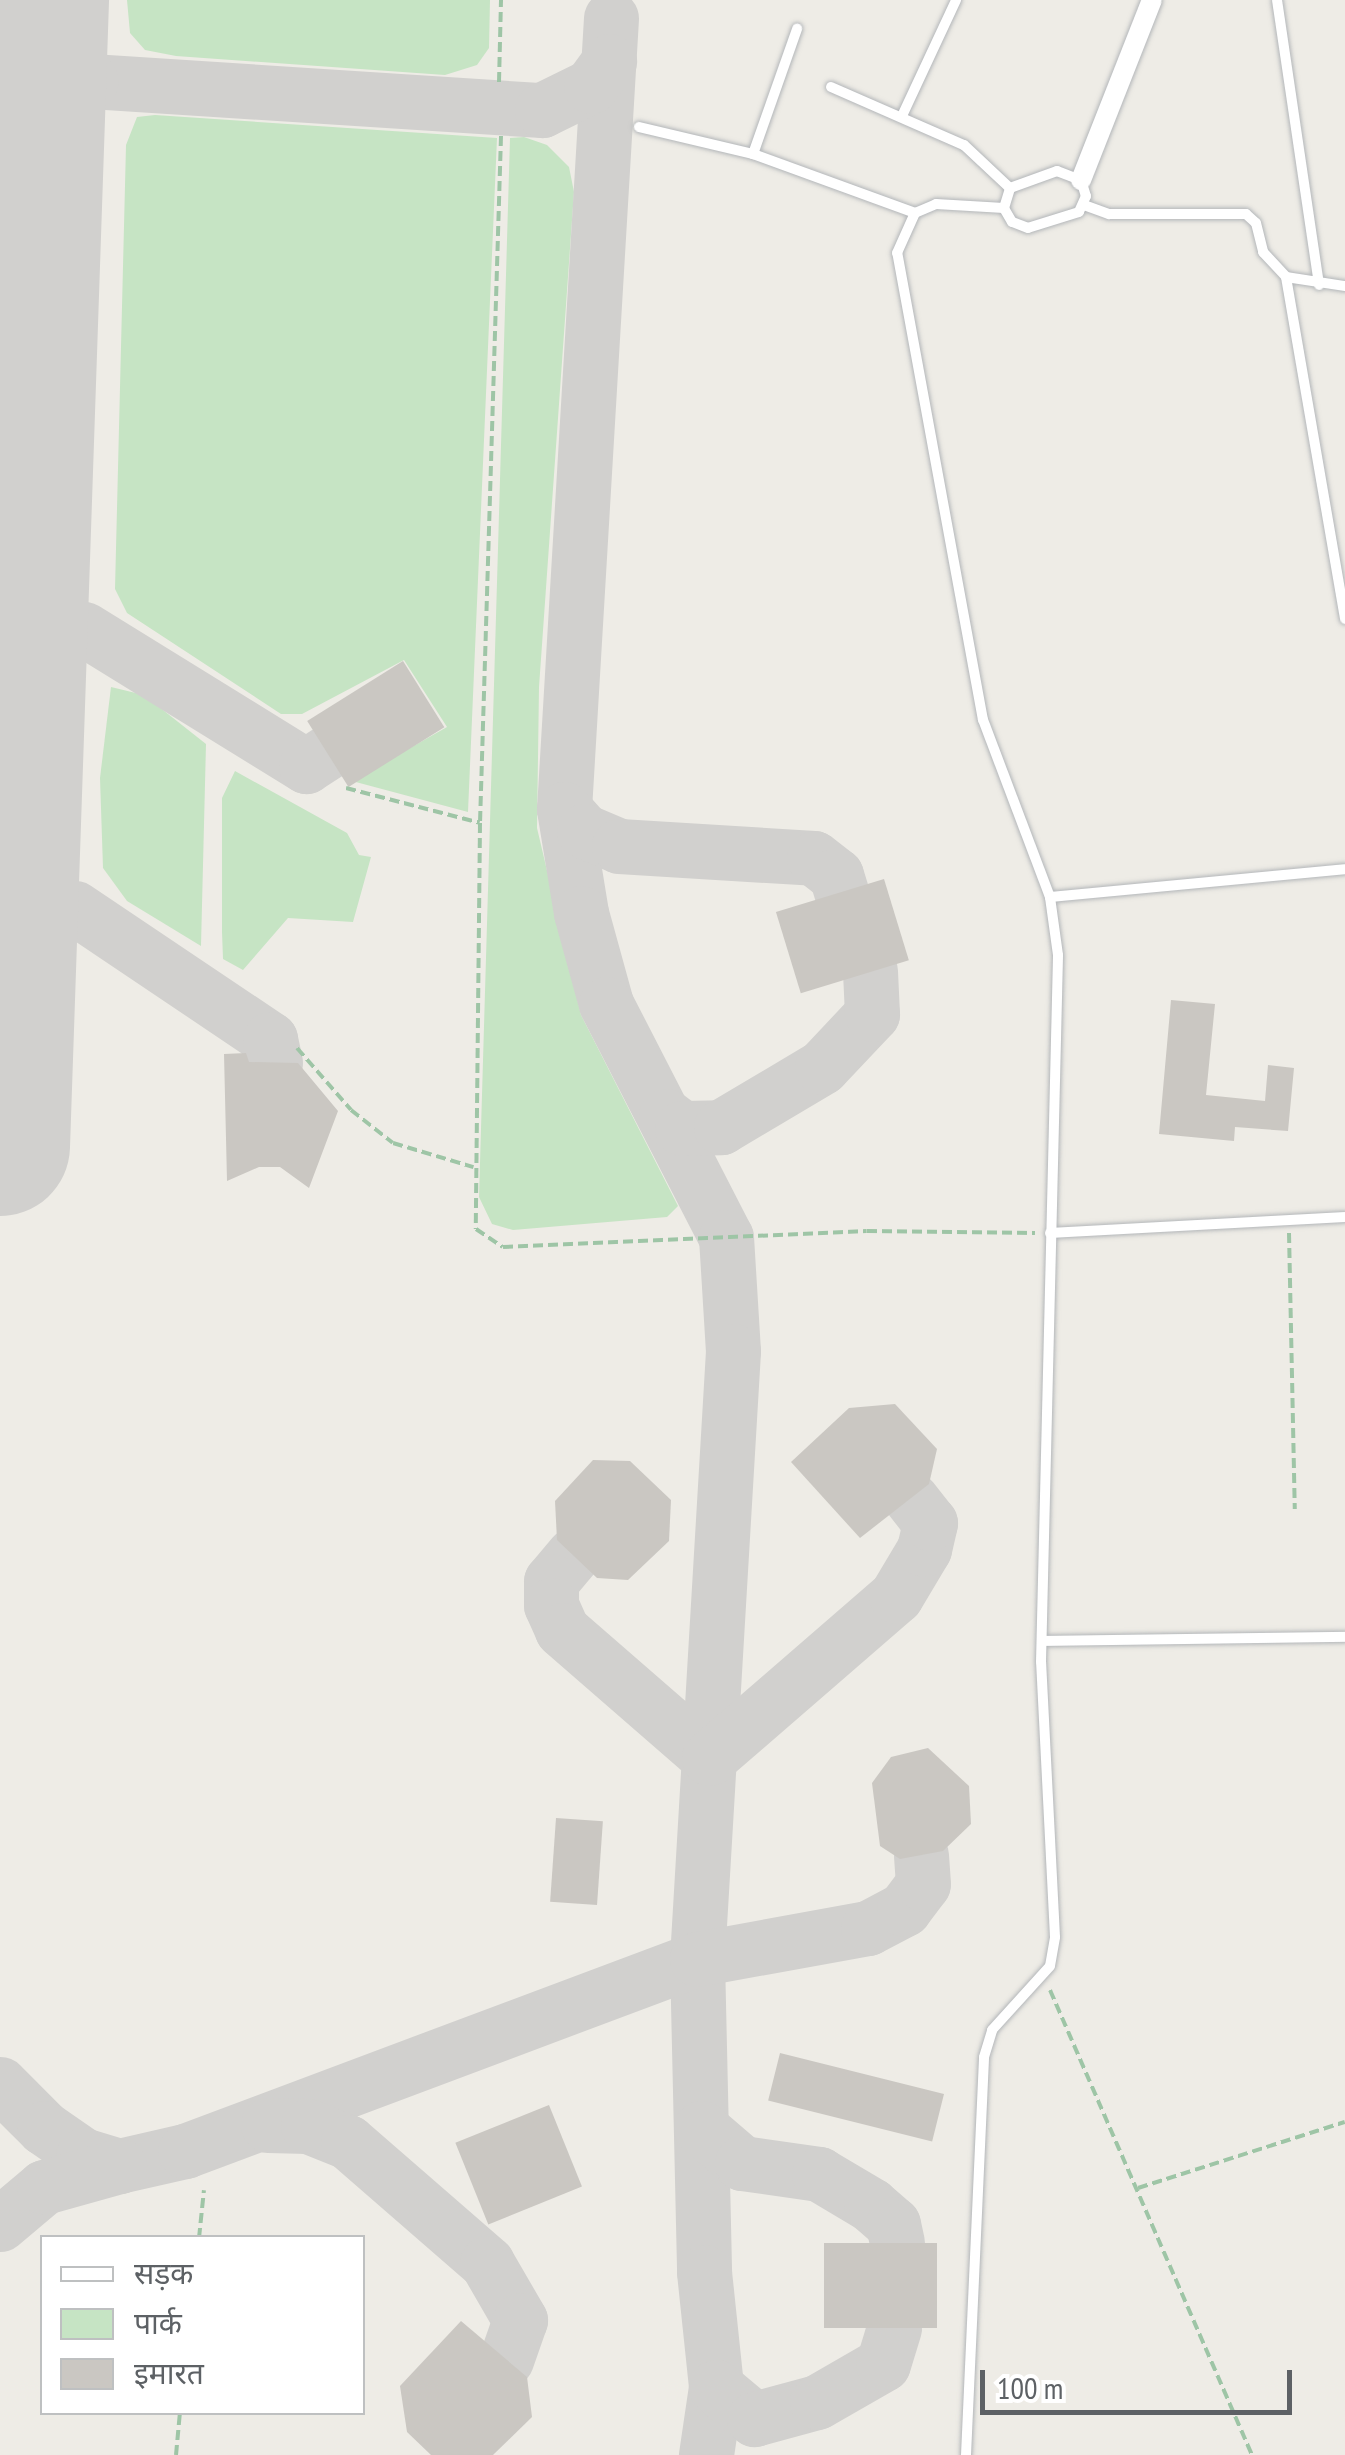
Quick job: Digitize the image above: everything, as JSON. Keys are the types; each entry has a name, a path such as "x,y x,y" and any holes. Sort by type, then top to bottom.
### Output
{"street":[{"path":"1081,180 1152,0"}],"lane":[{"path":"902,116 956,0"},
{"path":"1277,0 1319,285"},
{"path":"754,154 797,29"},
{"path":"832,88 870,108 902,116 964,145 1010,188"},
{"path":"639,126 754,154 914,213 936,204 1004,208"},
{"path":"1010,188 1057,172 1081,180 1084,205"},
{"path":"1010,188 1004,208 1012,222 1028,228 1072,216 1084,205"},
{"path":"1084,205 1109,214 1246,214 1256,223 1262,252 1286,277 1345,286"},
{"path":"914,213 897,253 983,720 1050,897 1058,955 1044,1640 1055,1937 1050,1966 992,2030 984,2057 966,2455"},
{"path":"1286,277 1345,619"},
{"path":"1050,897 1345,869"},
{"path":"1050,1233 1345,1217"},
{"path":"1044,1640 1345,1637"}],"path":[{"path":"499,82 501,0"},
{"path":"502,136 480,823 472,1167 476,1229 503,1247 867,1231 1050,1233"},
{"path":"346,788 480,823"},
{"path":"298,1048 351,1110 393,1143 472,1167"},
{"path":"1289,1218 1295,1509"},
{"path":"1041,1978 1060,2004 1252,2455"},
{"path":"1138,2188 1345,2122"},
{"path":"198,2235 204,2190"},
{"path":"176,2455 180,2415"}],"green space":[{"path":"127,0 490,0 489,48 477,65 445,75 176,56 145,50 130,33"},
{"path":"155,115 497,138 468,812 352,781 447,727 404,660 302,714 281,714 127,613 115,589 126,145 137,117"},
{"path":"524,137 547,145 569,167 574,192 539,687 537,828 581,1015 678,1206 667,1217 513,1230 492,1224 479,1197 510,138"},
{"path":"111,687 144,695 206,744 201,946 127,901 103,868 100,778"},
{"path":"235,771 347,833 359,855 371,857 353,922 288,918 243,970 223,959 222,798"}],"building":[{"path":"403,661 444,727 349,787 307,721"},
{"path":"884,879 909,960 801,993 776,912"},
{"path":"1171,1000 1215,1004 1206,1095 1265,1101 1268,1065 1294,1068 1288,1131 1235,1127 1234,1141 1159,1134"},
{"path":"246,1053 249,1062 298,1063 338,1111 309,1188 280,1167 259,1167 227,1181 224,1054"},
{"path":"895,1404 937,1449 929,1484 860,1538 791,1462 849,1408"},
{"path":"593,1460 630,1461 671,1500 669,1541 628,1580 597,1578 557,1540 555,1501"},
{"path":"928,1748 969,1786 971,1824 943,1851 900,1859 880,1846 872,1783 891,1757"},
{"path":"556,1818 603,1821 597,1905 550,1902"},
{"path":"780,2053 944,2094 932,2141 768,2101"},
{"path":"549,2105 582,2187 488,2224 455,2143"},
{"path":"824,2243 937,2243 937,2328 824,2328"},
{"path":"461,2321 527,2377 532,2417 493,2455 431,2455 407,2432 400,2386"}],"taxiway":[{"path":"611,18 564,809 581,913 606,1004 726,1237 733,1351 697,1959 704,2272 716,2387 706,2455"},
{"path":"0,66 37,36 63,67 91,81 542,110 591,86 609,61"},
{"path":"35,125 55,97 91,81"},
{"path":"84,629 306,766 326,753"},
{"path":"564,809 584,831 619,846 814,858 836,875 841,891"},
{"path":"75,908 270,1039 275,1062"},
{"path":"0,928 7,928"},
{"path":"666,1116 682,1128 721,1127 822,1067 872,1014 870,971"},
{"path":"573,1555 551,1581 551,1605 562,1630 709,1758 896,1596 924,1549 930,1523 911,1499"},
{"path":"0,2084 44,2128 83,2155 119,2166 185,2151 697,1959 868,1928 904,1909 923,1884 921,1855"},
{"path":"268,2125 308,2126 348,2142 487,2263 520,2320 506,2360"},
{"path":"701,2128 742,2163 819,2174 871,2205 893,2224 897,2243"},
{"path":"0,2224 44,2187 119,2166"},
{"path":"716,2387 754,2419 817,2402 883,2364 894,2328"}],"runway":[{"path":"0,1146 39,0"}]}
